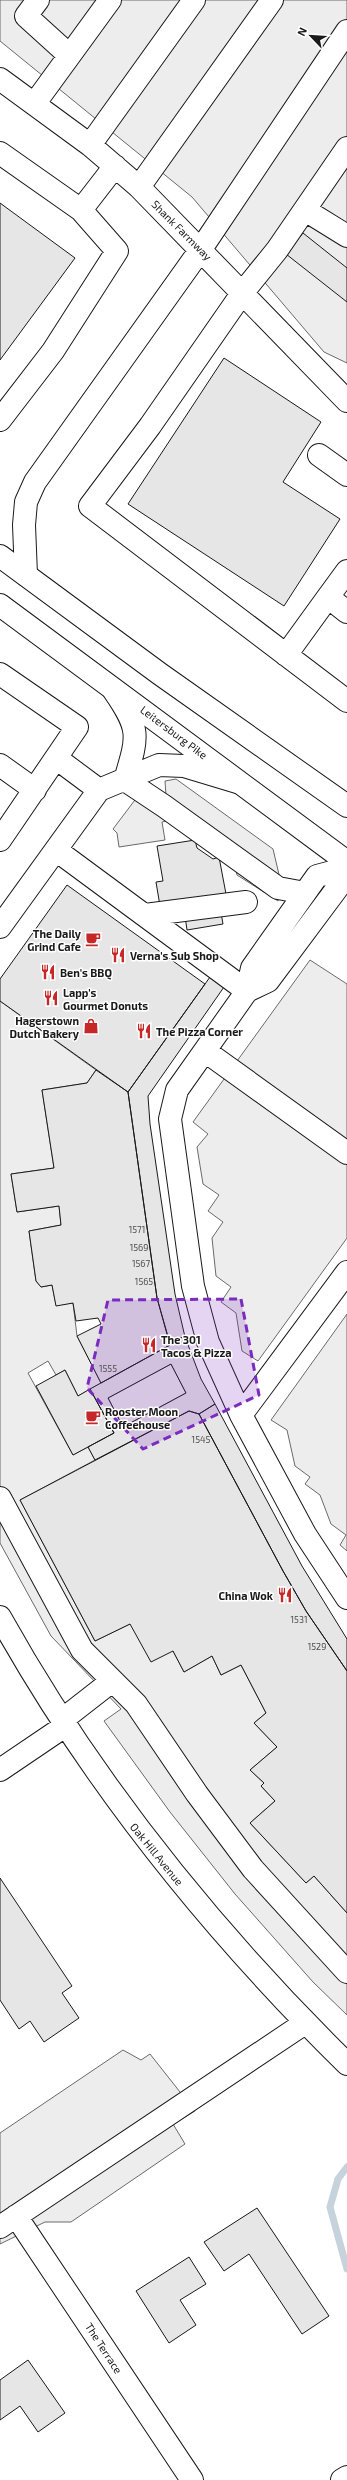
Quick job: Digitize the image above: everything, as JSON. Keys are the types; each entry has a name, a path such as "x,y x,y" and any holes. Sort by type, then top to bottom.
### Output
{"street":[{"path":"38,0 26,16 69,55"},
{"path":"35,103 110,0"},
{"path":"90,145 194,0"},
{"path":"139,188 272,0"},
{"path":"26,575 26,502 35,482 202,249 347,31"},
{"name":"Shank Farmway","path":"0,79 35,103 90,145 139,188 202,249 347,401"},
{"path":"347,148 277,250 242,292 150,426 90,506 347,701"},
{"path":"0,153 81,210 117,251 53,351 0,420"},
{"path":"81,210 115,166"},
{"path":"305,210 347,236"},
{"path":"319,455 347,475"},
{"path":"0,556 160,674 347,806"},
{"path":"286,655 347,571"},
{"path":"328,597 347,612"},
{"name":"Leitersburg Pike","path":"0,605 110,684 347,862"},
{"path":"0,674 77,727 0,840"},
{"path":"110,684 130,714 134,732 134,748 125,780"},
{"path":"56,758 99,790"},
{"path":"0,927 99,790 125,780 147,768 166,764 184,766 242,783"},
{"path":"0,765 35,790"},
{"path":"125,780 164,806 278,888 305,893"},
{"path":"56,850 248,992"},
{"path":"248,992 252,968 317,876 347,868"},
{"path":"347,875 268,981 248,992 174,1096 170,1127 198,1309 216,1362 241,1415 314,1548 347,1598"},
{"path":"145,915 246,902"},
{"path":"206,1051 347,1152"},
{"path":"241,1415 347,1272"},
{"path":"0,1498 77,1642 86,1655 136,1704 197,1794 253,1869 347,1972"},
{"name":"Oak Hill Avenue","path":"0,1618 63,1723 118,1804 170,1871 231,1943 305,2023 347,2064"},
{"path":"0,1770 63,1723 112,1681"},
{"path":"8,2221 305,2023"},
{"name":"The Terrace","path":"8,2221 192,2480"},
{"path":"342,2480 347,2477"}],"highlighted area":[{"path":"241,1299 259,1395 143,1449 87,1388 108,1300"}],"shaded area":[{"path":"0,0 347,0 347,363 324,352 192,197 0,41"},
{"path":"176,779 273,849 281,883 278,901 237,875 234,863 171,820 162,822 165,840 119,847 117,833 113,829 147,784 166,795 165,781"},
{"path":"310,960 347,984 347,1238 258,1361 242,1351 236,1313 221,1302 231,1287 216,1276 212,1238 223,1222 208,1211 219,1195 203,1184 197,1147 208,1134 193,1122"},
{"path":"0,1001 96,1070 87,1083 42,1090 54,1168 11,1174 17,1212 59,1206 61,1225 29,1231 36,1281 41,1287 52,1285 56,1305 73,1303 77,1336 101,1383 78,1396 65,1370 56,1375 48,1361 28,1373 73,1455 88,1447 95,1460 20,1500 95,1641 130,1624 173,1651 184,1672 212,1656 221,1675 241,1665 266,1713 254,1723 277,1747 250,1770 264,1783 261,1786 275,1801 250,1823 306,1883 314,1876 347,1913 347,2015 313,1982 235,1894 170,1812 104,1721 121,1709 51,1636 0,1543"},
{"path":"347,1314 347,1551 340,1545 346,1535 331,1524 320,1495 305,1484 310,1477 295,1466 287,1430 271,1420"},
{"path":"171,1364 186,1393 123,1427 108,1398"},
{"path":"123,2050 141,2060 150,2054 195,2111 173,2124 185,2144 71,2222 45,2222 0,2244 0,2133"}],"building":[{"path":"0,203 75,258 0,360"},
{"path":"303,233 347,268 347,302 286,254"},
{"path":"224,358 321,422 283,482 340,519 284,606 128,504"},
{"path":"195,840 197,848 213,859 219,857 226,894 160,906 156,882 163,881 157,846"},
{"path":"67,885 205,984 128,1092 0,1001 0,979"},
{"path":"218,896 223,924 187,930 183,902"},
{"path":"210,977 224,987 148,1096 150,1124 175,1294 185,1337 169,1340 157,1298 128,1092"},
{"path":"96,1070 128,1092 157,1298 170,1345 101,1383 77,1336 101,1324 98,1318 76,1321 73,1303 56,1306 52,1285 41,1287 36,1281 29,1231 61,1225 59,1206 17,1212 11,1174 54,1168 42,1090 87,1083"},
{"path":"185,1337 201,1379 215,1404 199,1414 189,1411 95,1460 88,1447 114,1433 90,1389 170,1345 169,1340","holes":["171,1364 186,1393 123,1427 108,1398"]},
{"path":"65,1370 78,1396 90,1389 114,1433 73,1455 36,1386"},
{"path":"215,1404 302,1566 347,1639 347,1671 306,1611 199,1414"},
{"path":"189,1411 199,1414 306,1611 347,1671 347,1913 314,1876 306,1883 250,1823 275,1801 261,1786 264,1783 250,1770 277,1747 254,1723 266,1713 241,1665 221,1675 212,1656 184,1672 173,1651 151,1662 130,1624 95,1641 20,1500"},
{"path":"0,1878 72,1986 62,1993 79,2018 44,2042 30,2021 19,2029 0,2000"},
{"path":"257,2208 329,2316 302,2334 249,2254 224,2271 204,2242"},
{"path":"189,2257 206,2284 180,2300 196,2325 169,2343 136,2291"},
{"path":"28,2360 65,2413 38,2432 20,2406 0,2420 0,2380"}],"waterway":[{"path":"347,2167 338,2179 330,2207 347,2269"}],"place":[{"name":"The Daily Grind Cafe","path":"93,939"},
{"name":"Verna's Sub Shop","path":"118,955"},
{"name":"Ben's BBQ","path":"48,972"},
{"name":"Lapp's Gourmet Donuts","path":"51,998"},
{"name":"Hagerstown Dutch Bakery","path":"91,1026"},
{"name":"The Pizza Corner","path":"144,1031"},
{"name":"The 301 Tacos & Pizza","path":"149,1345"},
{"name":"Rooster Moon Coffeehouse","path":"93,1417"},
{"name":"China Wok","path":"285,1595"}]}
